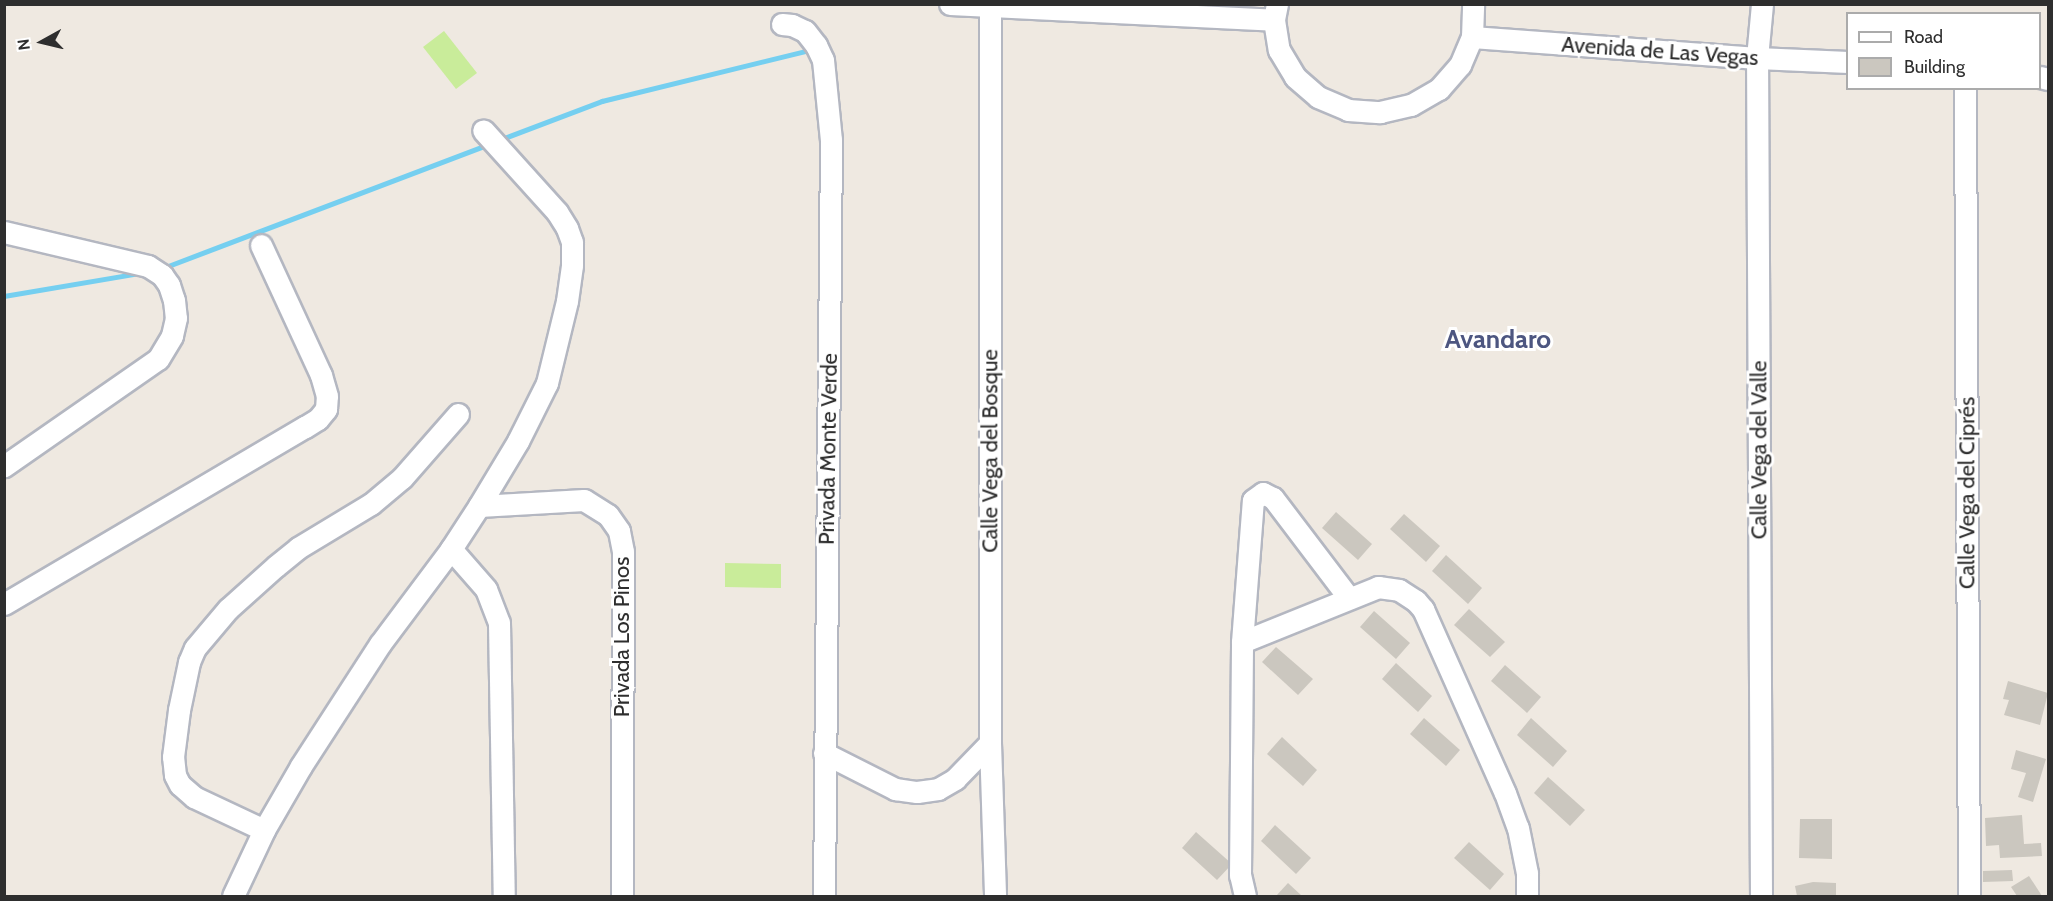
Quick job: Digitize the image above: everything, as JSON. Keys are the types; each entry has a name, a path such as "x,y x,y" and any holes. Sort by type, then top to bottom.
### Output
{"street":[{"path":"950,4 1275,12 1280,50 1295,77 1318,97 1348,110 1380,112 1411,105 1439,89 1460,65 1472,37 1473,4"},
{"name":"Calle Vega del Valle","path":"1761,897 1757,58 1762,4"},
{"name":"Calle Vega del Bosque","path":"990,6 990,743 995,897"},
{"name":"Privada Monte Verde","path":"782,24 792,25 805,31 816,45 823,60 828,96 832,194 824,897"},
{"name":"Avenida de Las Vegas","path":"1472,37 1757,58 1846,62"},
{"name":"Calle Vega del Ciprés","path":"1965,90 1969,897"},
{"path":"233,897 264,830 301,766 374,653 451,549 479,506 518,441 547,383 558,345 572,265 572,242 557,212 483,130"},
{"path":"4,232 148,266 162,275 169,285 176,318 172,336 158,359 4,466"},
{"path":"4,604 306,427 327,409 327,396 321,375 261,245"},
{"path":"264,830 194,797 180,785 175,775 173,756 179,710 189,662 195,648 228,609 276,566 298,548 370,504 402,478 458,414"},
{"path":"1245,897 1240,874 1242,642 1253,500 1263,493 1273,498 1349,598"},
{"name":"Privada Los Pinos","path":"479,506 584,500 608,515 619,531 623,552 622,897"},
{"path":"451,549 486,589 499,623 504,897"},
{"path":"1242,642 1378,587 1389,587 1408,594 1423,609 1515,819 1525,862 1527,897"},
{"path":"825,753 895,789 917,792 938,789 955,779 990,743"}],"green space":[{"path":"444,31 477,73 456,89 423,47"},
{"path":"725,563 781,564 781,588 725,587"}],"building":[{"path":"1336,512 1372,544 1358,560 1322,528"},
{"path":"1404,514 1440,546 1426,562 1390,529"},
{"path":"1446,555 1482,588 1468,604 1432,571"},
{"path":"1469,609 1505,642 1490,657 1454,625"},
{"path":"1374,611 1410,643 1396,659 1360,627"},
{"path":"1276,647 1313,679 1298,695 1262,662"},
{"path":"1396,663 1432,696 1418,712 1382,679"},
{"path":"1505,665 1541,697 1527,713 1491,681"},
{"path":"2008,681 2048,693 2040,725 2004,715 2009,700 2003,699"},
{"path":"1424,718 1460,750 1446,766 1410,734"},
{"path":"1531,718 1567,751 1553,767 1517,735"},
{"path":"1282,737 1317,770 1303,786 1267,754"},
{"path":"2016,750 2046,759 2033,802 2018,797 2026,773 2011,769"},
{"path":"1548,777 1585,810 1570,826 1534,793"},
{"path":"2022,815 2024,844 2041,843 2042,856 2000,858 1999,845 1986,846 1985,818"},
{"path":"1800,819 1832,819 1832,859 1799,858"},
{"path":"1275,825 1311,858 1296,874 1261,841"},
{"path":"1196,832 1232,864 1217,880 1182,848"},
{"path":"1469,842 1504,874 1490,890 1454,858"},
{"path":"2012,870 2013,881 1983,882 1983,871"},
{"path":"2029,876 2042,896 2017,896 2011,887"},
{"path":"1813,882 1836,883 1836,896 1797,896 1795,886"},
{"path":"1288,883 1302,896 1276,896"}],"waterway":[{"path":"499,140 602,101 810,50"},
{"path":"163,268 489,144"},
{"path":"4,296 140,273"}],"district":[{"name":"Avandaro","path":"1498,340"}]}
